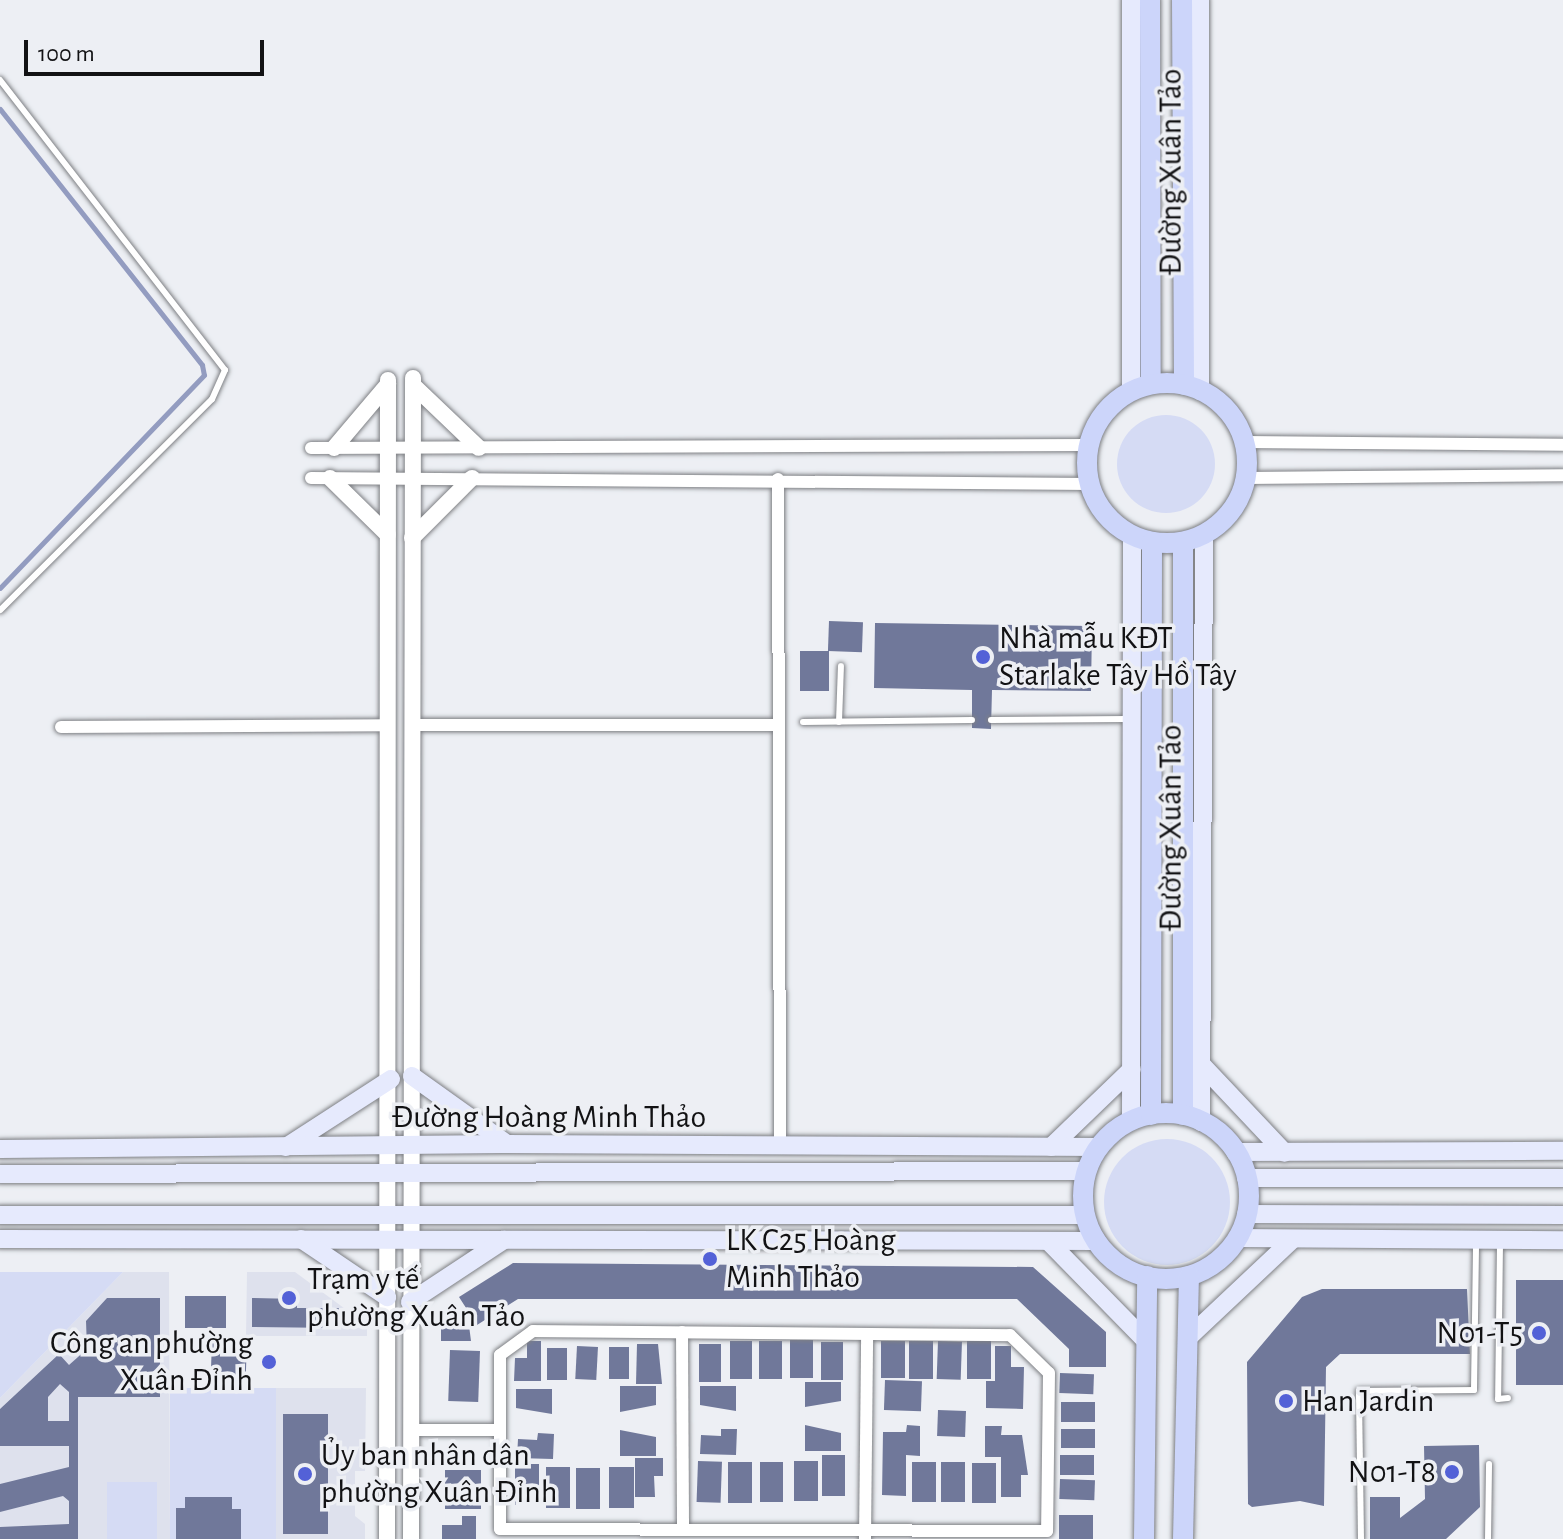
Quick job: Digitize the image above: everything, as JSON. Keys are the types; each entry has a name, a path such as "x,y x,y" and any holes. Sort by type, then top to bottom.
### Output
{"main road":[{"name":"Đường Xuân Tảo","path":"1131,0 1141,386"},
{"name":"Đường Xuân Tảo","path":"1141,386 1150,0"},
{"name":"Đường Xuân Tảo","path":"1182,0 1192,388"},
{"name":"Đường Xuân Tảo","path":"1192,388 1200,0"},
{"path":"1141,386 1192,388 1225,407 1245,442 1246,478 1234,509 1204,535 1183,542 1152,542 1132,536 1110,520 1090,484 1089,445 1099,420 1141,386"},
{"name":"Đường Xuân Tảo","path":"1192,1118 1201,1064 1204,535"},
{"name":"Đường Xuân Tảo","path":"1132,536 1135,719 1132,1069 1141,1118"},
{"name":"Đường Xuân Tảo","path":"1141,1118 1152,542"},
{"name":"Đường Xuân Tảo","path":"1183,542 1192,1118"},
{"path":"1201,1064 1285,1153"},
{"path":"1051,1147 1132,1069"},
{"path":"282,1172 282,1149 391,1073"},
{"path":"412,1076 507,1144"},
{"path":"1141,1118 1192,1118 1235,1152 1246,1178 1246,1214 1237,1238 1212,1265 1189,1276 1147,1276 1108,1256 1097,1241 1085,1215 1085,1171 1098,1147 1141,1118"},
{"name":"Đường Hoàng Minh Thảo","path":"0,1149 282,1149 507,1144 1098,1147"},
{"path":"656,1147 656,1169"},
{"path":"1235,1152 1563,1151"},
{"name":"Đường Hoàng Minh Thảo","path":"0,1174 656,1169 1085,1171"},
{"path":"1246,1178 1563,1178"},
{"path":"1246,1214 1563,1215"},
{"path":"0,1215 1085,1215"},
{"path":"123,1215 123,1237"},
{"path":"504,1215 504,1240"},
{"path":"1237,1238 1563,1240"},
{"path":"0,1239 1097,1241"},
{"path":"301,1239 387,1297"},
{"path":"1189,1337 1293,1239"},
{"path":"410,1302 504,1240"},
{"path":"1048,1241 1147,1342"},
{"path":"1144,1539 1147,1276"},
{"path":"1183,1539 1189,1276"}],"street":[{"path":"334,448 388,382 391,1073 387,1539"},
{"path":"411,1539 413,382 479,448"},
{"path":"1245,442 1563,445"},
{"path":"311,448 1089,445"},
{"path":"1246,478 1563,475"},
{"path":"311,478 778,479 1090,484"},
{"path":"330,478 388,535"},
{"path":"412,538 472,478"},
{"path":"778,479 780,1147"},
{"path":"61,727 389,725"},
{"path":"412,725 777,725"},
{"path":"533,1331 867,1334 1010,1335 1049,1373 1047,1531 865,1534 683,1529 500,1529 500,1355 516,1339 533,1331"},
{"path":"682,1332 683,1529"},
{"path":"865,1534 867,1334"},
{"path":"412,1430 499,1430"}],"lane":[{"path":"0,80 223,362 212,399 0,610"},
{"path":"839,722 841,666"},
{"path":"991,720 1135,719"},
{"path":"803,722 972,720"},
{"path":"1361,1539 1359,1391 1474,1390 1476,1240"},
{"path":"1500,1240 1498,1399 1508,1398"},
{"path":"1488,1539 1489,1464"}],"shaded area":[{"path":"1166,415 1185,419 1201,429 1211,445 1215,464 1211,483 1201,499 1185,509 1166,513 1147,509 1131,499 1121,483 1117,464 1121,445 1131,429 1147,419"},
{"path":"1167,1139 1191,1144 1212,1157 1225,1178 1230,1202 1225,1226 1212,1247 1191,1260 1167,1265 1143,1260 1122,1247 1109,1226 1104,1202 1109,1178 1122,1157 1143,1144"},
{"path":"0,1272 123,1272 0,1398"},
{"path":"123,1272 169,1272 170,1539 0,1539 0,1398"},
{"name":"Trạm y tế phường Xuân Tảo","path":"247,1272 295,1272 367,1325 367,1336 246,1336"},
{"path":"170,1388 276,1388 276,1539 170,1539"},
{"path":"276,1388 366,1388 365,1471 355,1471 355,1516 365,1524 365,1539 276,1539"},
{"path":"107,1482 157,1482 157,1539 107,1539"}],"building":[{"path":"829,621 863,622 862,652 828,651"},
{"name":"Nhà mẫu KĐT Starlake Tây Hồ Tây","path":"875,623 1092,626 1091,691 992,690 991,729 972,728 972,690 874,688"},
{"path":"800,651 829,651 829,691 800,691"},
{"path":"513,1263 1033,1267 1106,1332 1106,1367 1069,1367 1069,1349 1017,1299 518,1299 477,1325 459,1297"},
{"name":"N01-T5","path":"1516,1280 1563,1280 1563,1385 1516,1385"},
{"name":"Han Jardin","path":"1322,1289 1467,1289 1470,1354 1340,1354 1326,1367 1324,1506 1300,1501 1252,1507 1248,1504 1247,1362 1302,1297"},
{"path":"185,1296 226,1296 226,1328 185,1328"},
{"path":"107,1298 160,1298 160,1397 78,1397 78,1539 0,1539 0,1527 69,1524 69,1501 63,1496 0,1512 0,1484 69,1467 69,1446 0,1446 0,1409 59,1354 69,1365 87,1349 86,1321","holes":["60,1384 69,1392 69,1421 48,1421 48,1397"]},
{"path":"252,1298 297,1299 297,1308 339,1308 338,1328 252,1327"},
{"path":"453,1310 467,1310 471,1341 441,1341 441,1328 453,1328"},
{"path":"212,1340 247,1341 246,1381 211,1380"},
{"path":"790,1340 813,1340 813,1378 790,1378"},
{"path":"527,1341 541,1341 541,1381 514,1381 515,1358 527,1358"},
{"path":"730,1341 752,1341 752,1379 730,1379"},
{"path":"759,1341 782,1341 782,1379 759,1379"},
{"path":"881,1341 905,1341 905,1378 881,1378"},
{"path":"909,1341 933,1341 933,1379 909,1379"},
{"path":"938,1341 962,1342 961,1380 937,1379"},
{"path":"967,1341 991,1341 991,1379 967,1379"},
{"path":"821,1342 843,1342 843,1380 821,1380"},
{"path":"637,1344 658,1344 662,1384 636,1384"},
{"path":"699,1344 721,1344 721,1382 699,1382"},
{"path":"577,1346 598,1347 596,1380 575,1379"},
{"path":"995,1346 1011,1346 1011,1367 1024,1367 1023,1409 986,1408 986,1381 995,1381"},
{"path":"609,1347 629,1347 629,1379 609,1379"},
{"path":"547,1348 567,1348 567,1380 547,1380"},
{"path":"450,1350 480,1351 478,1402 448,1401"},
{"path":"1060,1373 1094,1374 1093,1394 1059,1393"},
{"path":"885,1380 922,1381 921,1411 884,1410"},
{"path":"805,1382 841,1382 841,1401 805,1407"},
{"path":"620,1386 656,1386 656,1405 620,1412"},
{"path":"700,1386 736,1386 736,1411 700,1405"},
{"path":"516,1389 552,1389 552,1414 516,1408"},
{"path":"1061,1402 1095,1402 1095,1422 1061,1422"},
{"path":"938,1410 966,1411 965,1437 937,1436"},
{"name":"Ủy ban nhân dân phường Xuân Đỉnh","path":"283,1414 328,1414 328,1534 283,1534"},
{"path":"805,1425 841,1433 841,1451 805,1451"},
{"path":"907,1425 920,1426 920,1456 906,1455 906,1496 882,1495 883,1432 906,1432"},
{"path":"985,1426 1002,1426 1001,1435 1022,1435 1028,1475 1021,1475 1021,1497 1001,1497 1001,1457 985,1457"},
{"path":"721,1429 737,1429 736,1455 700,1454 701,1435 721,1436"},
{"path":"1061,1429 1095,1429 1095,1448 1061,1448"},
{"path":"620,1430 656,1437 656,1456 620,1456"},
{"path":"538,1433 554,1434 553,1459 517,1458 518,1439 537,1440"},
{"name":"N01-T8","path":"1479,1445 1480,1507 1446,1539 1370,1539 1370,1497 1400,1497 1400,1518 1425,1499 1424,1446"},
{"path":"822,1455 845,1455 845,1496 822,1496"},
{"path":"1060,1455 1094,1455 1094,1475 1060,1475"},
{"path":"635,1458 663,1458 663,1476 654,1476 655,1497 635,1497"},
{"path":"698,1461 722,1462 721,1503 697,1502"},
{"path":"794,1461 818,1461 818,1501 794,1501"},
{"path":"728,1462 752,1462 752,1503 728,1503"},
{"path":"760,1462 783,1462 783,1502 760,1502"},
{"path":"912,1462 936,1462 936,1502 912,1502"},
{"path":"941,1462 965,1462 965,1502 941,1502"},
{"path":"972,1463 996,1463 996,1503 972,1503"},
{"path":"515,1464 539,1464 539,1505 515,1505"},
{"path":"546,1467 570,1467 570,1508 546,1508"},
{"path":"609,1467 634,1467 634,1508 609,1508"},
{"path":"576,1468 600,1468 600,1509 576,1509"},
{"path":"445,1470 481,1470 481,1509 445,1509"},
{"path":"1060,1479 1095,1480 1094,1500 1059,1499"},
{"path":"185,1497 232,1497 232,1509 241,1509 241,1539 176,1539 176,1508 185,1508"},
{"path":"1059,1515 1093,1515 1093,1539 1059,1539"},
{"path":"462,1516 476,1516 476,1539 442,1539 442,1525 462,1525"}],"waterway":[{"path":"0,109 202,365 204,375 0,588"}],"place":[{"name":"Nhà mẫu KĐT Starlake Tây Hồ Tây","path":"983,657"},
{"name":"LK C25 Hoàng Minh Thảo","path":"710,1259"},
{"name":"Trạm y tế phường Xuân Tảo","path":"289,1298"},
{"name":"N01-T5","path":"1539,1333"},
{"name":"Công an phường Xuân Đỉnh","path":"269,1362"},
{"name":"Han Jardin","path":"1286,1401"},
{"name":"N01-T8","path":"1452,1472"},
{"name":"Ủy ban nhân dân phường Xuân Đỉnh","path":"305,1474"}]}
